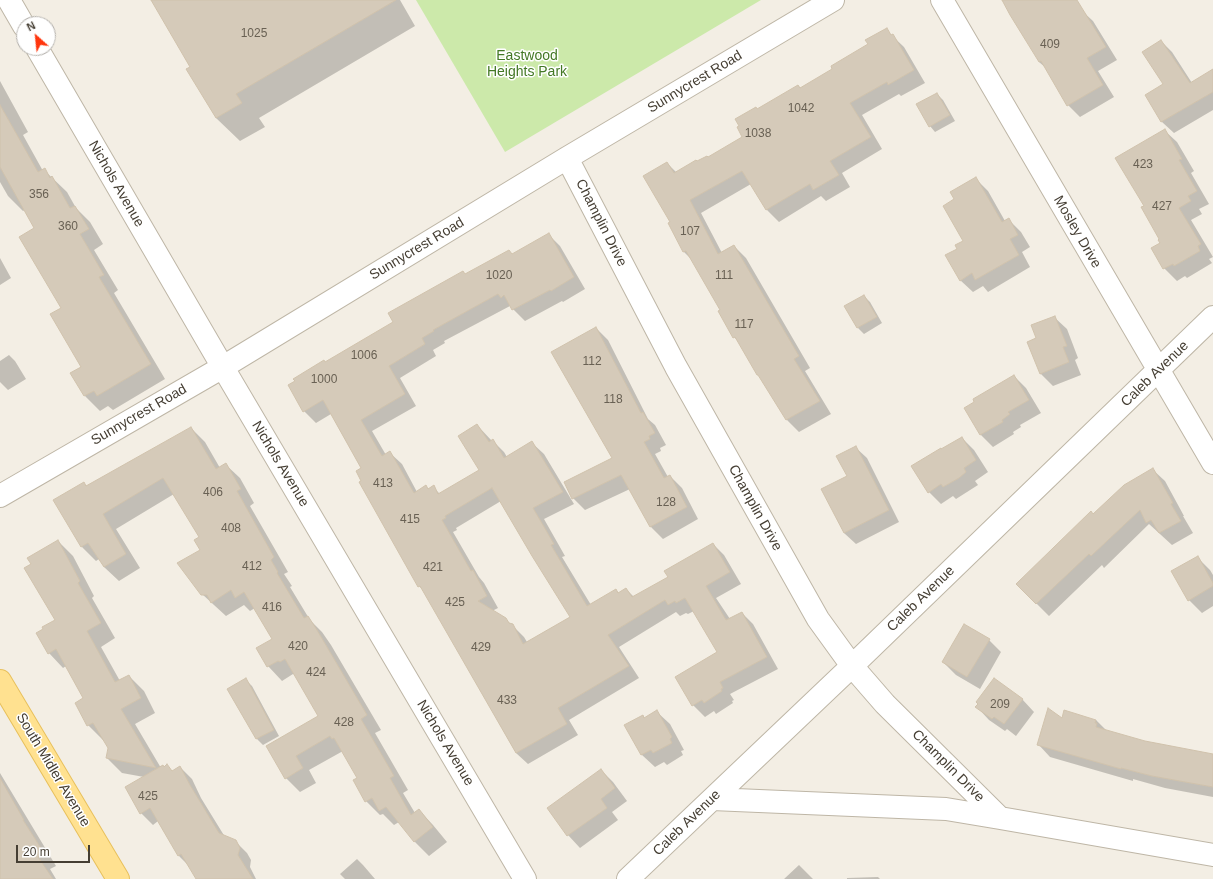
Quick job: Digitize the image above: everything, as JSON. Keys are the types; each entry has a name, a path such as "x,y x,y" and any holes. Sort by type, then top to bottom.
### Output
{"main road":[{"name":"South Midler Avenue","path":"0,681 118,879"}],"street":[{"path":"9,0 18,16"},
{"name":"Sunnycrest Road","path":"0,496 223,367 567,158 833,0"},
{"name":"Mosley Drive","path":"942,0 1213,463"},
{"name":"Nichols Avenue","path":"42,56 525,879"},
{"name":"Champlin Drive","path":"567,158 676,367 818,619 852,666 885,704 1000,818"},
{"name":"Caleb Avenue","path":"628,879 852,666 1213,317"},
{"name":"Champlin Drive","path":"712,799 946,809 1213,856"}],"green space":[{"name":"Eastwood Heights Park","path":"416,0 761,0 505,152"}],"building":[{"path":"151,0 396,0 236,94 242,103 216,118 186,69 190,67"},
{"path":"1002,0 1077,0 1106,47 1087,58 1103,85 1067,106 1041,61 1039,62"},
{"path":"887,28 891,35 893,34 914,70 888,85 887,82 850,103 871,137 830,161 839,175 813,190 810,184 766,210 742,171 690,200 718,254 734,245 799,356 794,359 820,401 786,420 735,337 733,338 718,311 720,310 686,251 683,252 668,223 670,222 643,176 667,162 674,173 696,160 697,161 707,156 708,157 742,137 735,119 756,107 757,109 798,85 800,88 832,69 831,66 868,44 865,40"},
{"path":"1161,40 1190,83 1213,69 1213,92 1161,122 1145,95 1163,84 1142,52"},
{"path":"937,93 950,115 929,127 916,104"},
{"path":"0,105 38,172 45,168 50,178 52,176 70,208 75,206 89,229 80,234 104,275 99,277 151,364 97,396 94,391 84,396 70,373 81,367 50,314 61,308 19,237 34,228 0,167"},
{"path":"1165,129 1182,159 1179,160 1197,191 1188,196 1191,201 1179,208 1201,244 1198,246 1200,251 1174,266 1173,264 1163,269 1151,248 1160,243 1158,240 1159,239 1141,207 1144,206 1115,158"},
{"path":"976,177 1002,222 1009,218 1018,235 1010,239 1019,255 975,280 972,273 960,281 945,255 957,249 955,245 963,241 943,206 954,199 950,192"},
{"path":"549,233 574,277 551,291 550,290 512,310 504,295 501,298 498,294 433,330 434,331 422,338 425,344 389,366 405,394 361,420 382,456 390,451 414,493 426,485 428,489 434,485 438,494 479,470 458,436 477,424 489,442 493,439 504,458 532,441 563,492 533,508 554,544 551,545 587,606 616,589 618,593 626,588 632,597 668,577 664,571 713,543 730,572 706,586 726,620 742,612 767,657 720,682 723,688 721,689 722,691 704,703 702,700 692,706 675,677 717,652 685,598 668,605 665,600 608,635 629,666 558,708 567,724 516,753 420,586 418,587 359,482 361,481 356,471 361,468 323,400 303,412 288,385 295,381 293,379 324,360 325,362 393,322 388,313 463,271 465,274 509,250 512,254","holes":["492,488 570,617 523,644 513,624 509,623 506,618 478,601 487,596 473,570 471,571 442,520 446,518 445,516"]},
{"path":"864,295 877,317 857,328 844,306"},
{"path":"1055,316 1067,346 1063,347 1069,362 1040,374 1027,342 1036,338 1031,325"},
{"path":"596,327 641,413 643,412 655,433 649,436 650,439 644,442 664,478 670,475 687,507 650,527 621,475 572,499 564,482 612,458 551,352"},
{"path":"1014,375 1029,400 1008,412 1010,414 1002,420 1003,422 980,435 964,408 974,402 973,399"},
{"path":"191,427 216,469 226,463 241,489 237,491 274,557 271,560 278,572 277,573 304,618 308,616 317,630 367,715 361,719 394,776 390,778 411,815 419,809 433,827 414,842 386,807 379,811 372,798 365,802 353,780 357,778 334,738 332,739 330,736 296,756 303,768 285,779 266,746 318,716 285,659 267,667 256,648 272,639 244,592 235,598 231,590 211,603 207,595 201,595 177,563 200,550 194,540 199,537 163,478 103,514 126,554 104,567 88,543 81,547 53,500 84,482 86,486"},
{"path":"962,437 976,460 964,468 966,472 959,478 943,487 941,484 928,493 911,466"},
{"path":"856,446 889,510 844,533 821,489 847,476 836,456"},
{"path":"1153,468 1173,503 1171,504 1181,521 1159,533 1151,520 1146,523 1140,510 1091,556 1089,554 1036,604 1016,584 1091,511 1093,514 1124,485"},
{"path":"58,540 80,581 78,583 101,623 87,631 115,682 129,675 141,698 121,709 156,768 106,758 108,748 93,723 87,726 75,703 83,698 56,649 48,654 36,633 43,629 42,627 55,620 24,568 31,564 27,558"},
{"path":"1198,556 1213,583 1213,586 1188,601 1171,571"},
{"path":"964,624 990,639 967,677 942,662"},
{"path":"246,678 274,730 256,739 227,689"},
{"path":"994,678 1023,699 1004,724 994,717 992,719 975,707 978,704 976,702"},
{"path":"1048,708 1062,718 1064,710 1096,720 1096,727 1145,741 1213,754 1213,787 1121,769 1037,745"},
{"path":"657,710 672,737 670,739 672,743 653,753 651,750 641,755 624,725 643,715 644,718"},
{"path":"167,764 172,771 180,766 219,833 236,840 240,848 238,855 253,879 196,879 181,854 178,856 150,808 140,814 125,787"},
{"path":"601,769 615,788 601,799 607,808 567,836 547,808"},
{"path":"0,778 23,820 44,853 38,857 53,879 0,879"}]}
